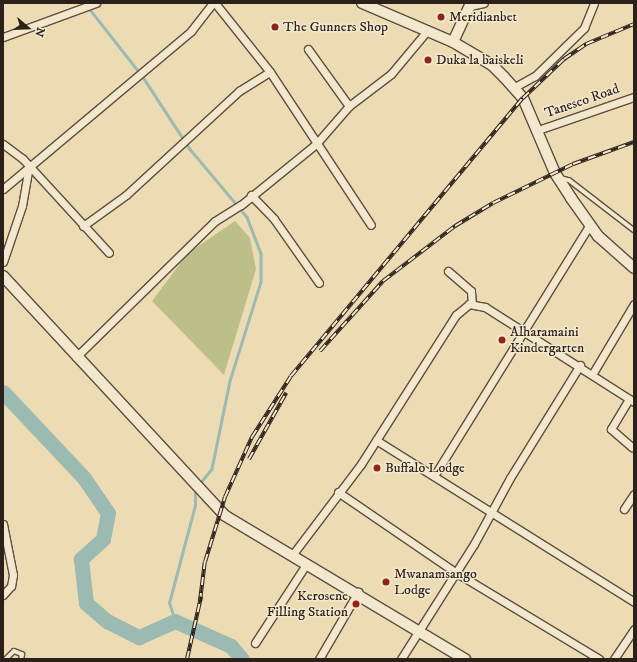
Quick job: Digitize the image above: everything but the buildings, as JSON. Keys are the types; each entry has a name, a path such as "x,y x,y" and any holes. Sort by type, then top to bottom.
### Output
{"street":[{"path":"3,37 96,3"},
{"path":"3,189 127,83 191,31 214,3 270,72 316,144 371,225"},
{"path":"362,3 372,5 453,42 492,65 513,88 538,130 559,179 590,224 634,268"},
{"path":"453,42 470,4 484,3"},
{"path":"513,88 535,76 584,28 594,3"},
{"path":"76,357 225,212 241,205 251,195 316,144 349,106 391,74 428,31"},
{"path":"308,48 349,106"},
{"path":"83,226 126,195 184,139 239,91 270,72"},
{"name":"Tanesco Road","path":"538,130 634,97"},
{"path":"3,144 29,166 109,253"},
{"path":"3,262 22,206 29,166"},
{"path":"251,195 274,219 319,283"},
{"path":"434,476 590,224"},
{"path":"448,271 471,291 472,304"},
{"path":"3,276 76,357 207,494 224,515 358,592 465,659"},
{"path":"293,554 376,440 456,315 472,304 485,307 525,331 580,365 632,401 611,429 632,447"},
{"path":"593,374 634,304"},
{"path":"401,659 580,365"},
{"path":"376,440 634,602"},
{"path":"338,492 455,572 599,659"},
{"path":"624,509 634,494"},
{"path":"3,524 13,575 11,586 3,595"},
{"path":"255,643 306,562"},
{"path":"319,659 358,592"},
{"path":"614,659 634,629"}],"lane":[{"path":"559,179 569,180 634,230"},
{"path":"6,659 14,651 22,654 22,659"}],"green space":[{"path":"235,221 250,238 256,269 224,375 152,301 188,253"}],"waterway":[{"path":"85,3 143,77 190,149 247,217 261,253 261,282 230,381 212,469 200,484"},
{"path":"3,392 84,478 108,513 103,539 81,559 86,603 107,621 139,637 175,621 231,646 242,659"},
{"path":"175,621 169,603 195,505 195,490"}],"railway":[{"path":"200,601 205,562 225,497 252,437 291,376 523,98 564,59 586,44 634,24"},
{"path":"320,351 383,281 455,226 493,203 573,164 634,142"},
{"path":"249,459 286,393"},
{"path":"187,659 201,597"}],"place":[{"name":"Meridianbet","path":"441,17"},
{"name":"The Gunners Shop","path":"275,27"},
{"name":"Duka la baiskeli","path":"428,60"},
{"name":"Alharamaini Kindergarten","path":"502,340"},
{"name":"Buffalo Lodge","path":"377,468"},
{"name":"Mwanamsango Lodge","path":"386,582"},
{"name":"Kerosene Filling Station","path":"356,604"}]}
